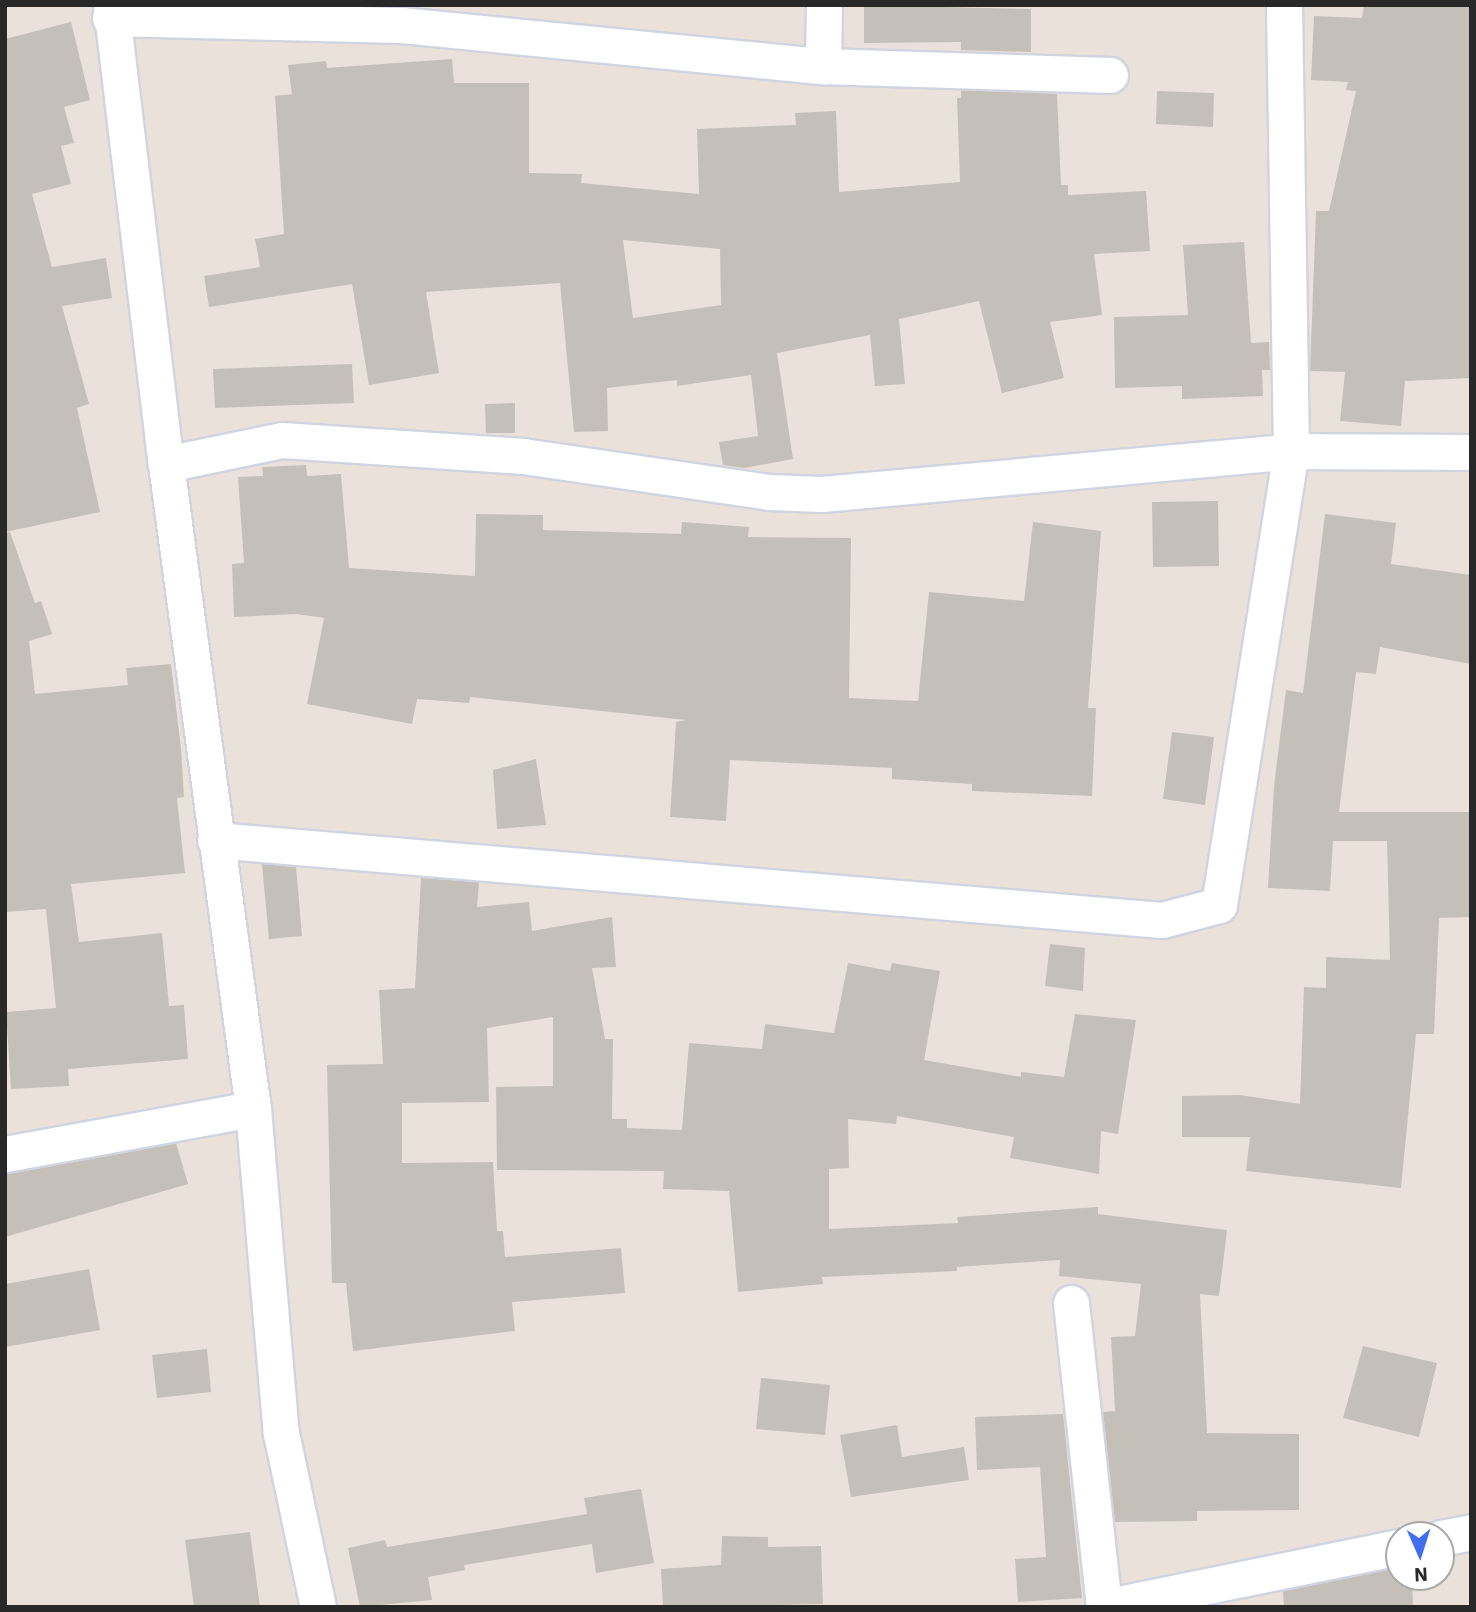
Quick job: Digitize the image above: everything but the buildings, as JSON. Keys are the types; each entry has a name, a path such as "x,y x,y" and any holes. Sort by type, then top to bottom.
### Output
{"street":[{"path":"823,66 824,5"},
{"path":"215,840 1162,920 1219,905 1291,451 1284,5"},
{"path":"318,1607 281,1433 253,1109 166,464 110,11 402,25 823,66 1110,75"},
{"path":"166,464 282,440 523,456 769,492 822,494 1291,451 1471,452"},
{"path":"5,1154 253,1109"},
{"path":"1071,1303 1104,1607 1385,1550"}]}
